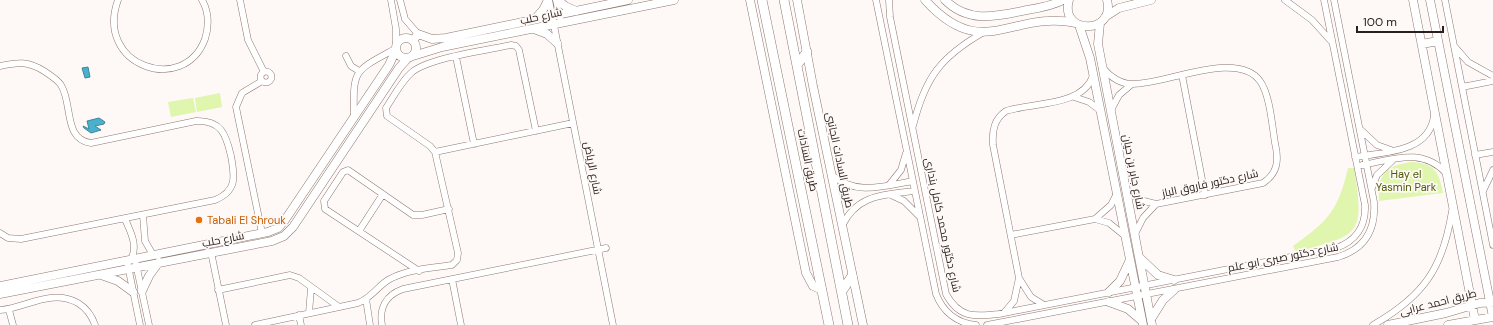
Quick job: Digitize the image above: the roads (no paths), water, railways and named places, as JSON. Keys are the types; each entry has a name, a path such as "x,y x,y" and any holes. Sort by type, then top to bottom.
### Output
{"main road":[{"name":"طريق السادات","path":"762,0 829,325"},
{"name":"طريق السادات","path":"784,0 848,325"},
{"path":"797,65 807,52"},
{"path":"842,291 852,276"}],"street":[{"path":"118,0 114,10 113,22 118,43 124,52 139,64 151,68 164,69 176,67 188,61 203,44 208,24 207,13 202,0"},
{"path":"240,0 248,40 264,72"},
{"path":"391,0 396,29 396,48 399,56 410,57 416,47 416,38 404,19 400,0"},
{"path":"548,0 555,15"},
{"path":"535,19 543,10 548,0"},
{"path":"555,15 557,0 576,11"},
{"name":"شارع حلب","path":"416,38 441,39 628,0"},
{"name":"شارع حلب","path":"2,284 132,263 159,262 272,241 289,232 399,68 410,57 442,47 674,0"},
{"name":"طريق السادات الجانبى","path":"797,0 863,325"},
{"name":"شارع دكتور محمد كامل بندارى","path":"876,0 930,272 936,294 943,308 954,318 962,322 976,325"},
{"name":"شارع دكتور محمد كامل بندارى","path":"889,0 890,17 940,270 946,294 956,309 971,316 1004,313 1145,286"},
{"path":"925,0 938,14 955,26 969,31 984,32 1050,20 1090,27 1103,20 1119,8 1151,0"},
{"path":"946,0 963,13 982,18 1048,6 1063,0"},
{"name":"شارع جابر بن حيان","path":"1069,0 1069,14 1078,24 1088,48 1094,74 1142,323"},
{"name":"شارع جابر بن حيان","path":"1107,0 1108,7 1097,38 1152,322"},
{"path":"1285,0 1312,20 1333,43"},
{"name":"شارع دكتور صبرى ابو علم","path":"1145,286 1336,248 1351,241 1357,236 1364,221 1365,213 1324,0"},
{"name":"شارع دكتور صبرى ابو علم","path":"1147,295 1338,257 1354,251 1366,240 1373,226 1374,210 1372,189 1334,0"},
{"path":"1413,0 1474,320"},
{"path":"1430,0 1493,317 1448,325"},
{"path":"1445,0 1493,245"},
{"path":"749,1 807,278 813,286 822,290"},
{"name":"شارع الرياض","path":"555,15 557,24 557,43 613,325"},
{"path":"534,29 547,34 557,43"},
{"path":"912,130 921,96 936,70 956,50 984,32"},
{"path":"354,118 354,82 359,72 367,64 396,48 404,38 416,38"},
{"path":"1422,44 1438,41"},
{"path":"255,325 339,307 366,299 391,278 452,265 457,260 458,253 435,152 430,146 386,116 385,110 406,78 417,68 432,62 511,45 516,46 519,50 536,131"},
{"path":"1454,46 1468,62 1493,76"},
{"name":"شارع حلب","path":"0,294 100,274 153,256 273,230 286,220 389,65 396,48"},
{"path":"346,56 351,66 359,72"},
{"path":"456,57 474,144"},
{"path":"0,66 20,62 30,63 55,79 63,89 74,132 83,141 91,143 196,121 208,122 219,127 228,141 234,175 233,182 226,194 215,200 21,239 8,238 0,233"},
{"name":"شارع دكتور فاروق الباز","path":"1102,67 1115,79 1132,84 1230,66 1244,68 1256,76 1264,88 1274,136 1277,164 1270,178 1256,186 1156,204 1140,200 1126,191"},
{"path":"262,80 260,77 264,72"},
{"path":"262,233 236,107 242,93 262,80 267,82 272,78 270,73 264,72"},
{"path":"1044,305 1031,297 1019,278 992,145 992,136 996,121 1000,115 1012,109 1074,97 1087,88 1094,74"},
{"path":"1182,75 1205,195"},
{"path":"1462,87 1493,81"},
{"path":"1111,110 1119,96 1132,84"},
{"path":"1074,97 1089,102 1101,112"},
{"path":"1355,157 1406,148 1421,141 1431,129 1435,113"},
{"path":"435,152 573,124"},
{"path":"1360,128 1370,140 1392,150"},
{"path":"889,186 900,170 907,152"},
{"path":"1475,155 1493,152"},
{"path":"1357,166 1414,156 1426,158 1441,167 1447,174"},
{"path":"1372,189 1377,175 1394,159"},
{"path":"419,271 325,209 324,201 343,172 346,170 416,215 449,209"},
{"path":"1483,193 1493,170"},
{"path":"832,175 844,184 858,188 889,186 912,181"},
{"path":"842,226 849,214 858,204 866,200 914,191"},
{"path":"1095,219 1111,205 1117,193"},
{"path":"359,232 383,194"},
{"path":"890,195 904,201 920,217"},
{"name":"شارع دكتور فاروق الباز","path":"1135,234 1143,218 1156,204"},
{"path":"1373,325 1394,313 1407,303 1430,277 1445,246 1453,205"},
{"path":"143,215 145,240 153,256"},
{"path":"125,218 134,242 132,263 133,292 140,325"},
{"path":"1011,235 1095,219 1116,226 1126,237"},
{"path":"382,325 381,314 383,307 390,295 396,291 606,248"},
{"path":"211,252 226,325"},
{"path":"1140,258 1151,270 1174,280"},
{"path":"1109,292 1123,278 1130,259"},
{"path":"142,291 149,276 159,262"},
{"path":"1267,262 1269,271"},
{"path":"132,263 142,291 149,325"},
{"path":"930,272 940,270"},
{"path":"100,274 118,281 133,292"},
{"path":"218,290 290,275 296,277 339,307"},
{"path":"1004,313 1014,301 1019,278"},
{"path":"452,279 461,325"},
{"path":"309,313 312,288"},
{"path":"1152,322 1163,300 1174,290"},
{"path":"987,325 1147,295"},
{"path":"0,310 9,310 34,301 63,298 81,306 89,313 95,325"},
{"path":"366,299 370,325"},
{"path":"1109,302 1128,309 1142,323"},
{"name":"طريق احمد عرابى","path":"1388,325 1437,315 1472,305 1491,302"},
{"path":"9,310 13,325"},
{"path":"299,315 301,325"}],"water":[{"path":"88,67 90,77 85,78 82,68"},
{"path":"99,118 105,122 104,124 95,126 101,130 91,133 84,128 83,126 89,129 87,121"}],"place":[{"name":"Tabali El Shrouk","path":"199,220"}],"park label":[{"name":"Hay el Yasmin Park","path":"1406,180"}]}
